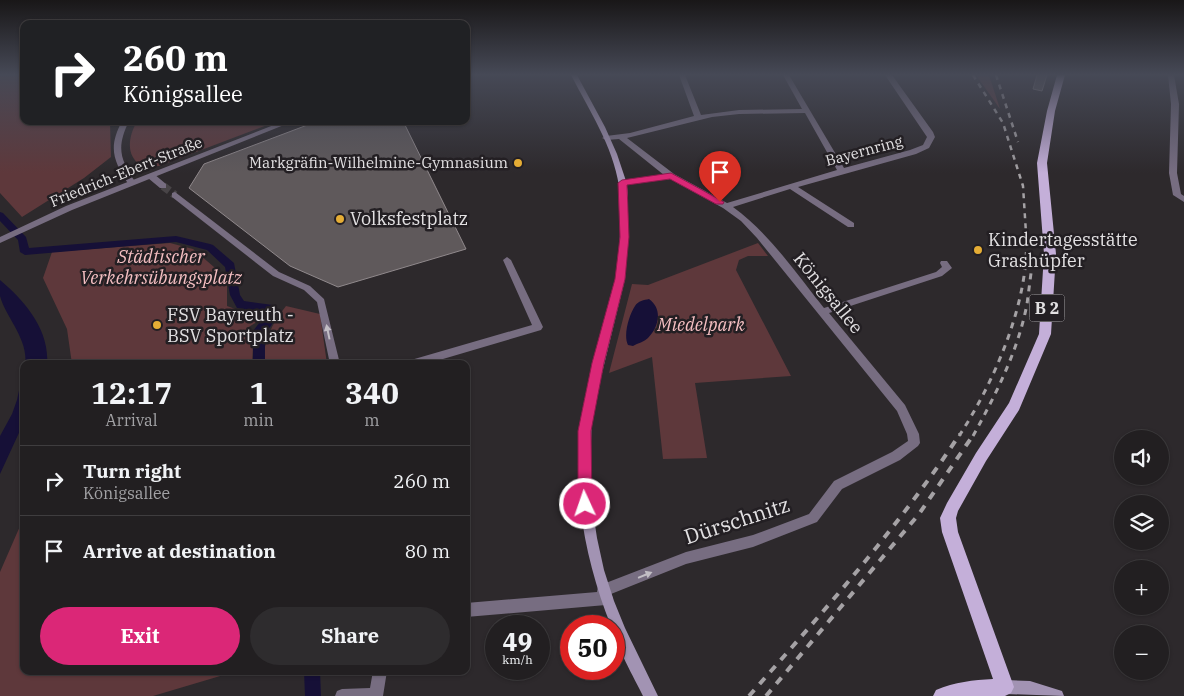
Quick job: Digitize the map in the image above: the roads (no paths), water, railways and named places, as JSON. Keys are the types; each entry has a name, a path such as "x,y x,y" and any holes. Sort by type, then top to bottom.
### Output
{"main road":[{"path":"590,107 606,138 622,183 624,237 620,279 598,363 585,431 585,504 589,540 605,595 652,696"},
{"name":"B 2","path":"1007,691 950,532 948,518 981,457 1014,406 1045,334 1050,254 1042,163 1052,107"},
{"path":"942,696 967,690 1007,691 1030,688 1057,696"}],"street":[{"path":"694,107 698,117"},
{"path":"804,107 842,171"},
{"name":"Bayernring","path":"726,206 842,171 921,150 926,146 931,137 912,107"},
{"path":"1175,107 1173,173 1177,195 1184,199"},
{"path":"606,138 621,138 698,117 721,114 806,111"},
{"path":"124,125 118,137 117,157 132,183"},
{"name":"Friedrich-Ebert-Straße","path":"0,240 21,229 132,183 281,125"},
{"name":"Königsallee","path":"621,138 671,176 726,206 744,219 760,236 901,408 913,434 914,444 896,456"},
{"path":"151,176 163,186"},
{"path":"622,183 671,176"},
{"path":"791,186 851,225"},
{"path":"175,195 276,274 307,288 322,301 334,360"},
{"path":"425,360 538,327 507,260"},
{"path":"822,312 939,274 947,268 944,263"},
{"name":"Dürschnitz","path":"470,610 605,595 686,558 754,541 812,518 838,485 896,456"},
{"path":"342,696 376,696 379,675"}],"waterway":[{"path":"0,215 23,239 25,252 176,239 210,247 230,266 235,295 241,305 269,308 273,313 259,331 259,360"},
{"path":"312,675 313,696"}],"tunnel":[{"path":"163,186 175,195"}],"railway":[{"path":"993,107 1003,123 1023,186 1026,233"},
{"path":"1007,107 1018,142"},
{"path":"959,436 985,390 1008,338 1023,284 1026,233"},
{"path":"973,436 998,388 1018,339 1027,304 1033,258"},
{"path":"749,696 886,536 960,434"},
{"path":"766,696 919,514 974,434"}],"place":[{"name":"Markgräfin-Wilhelmine-Gymnasium","path":"518,163"},
{"name":"Volksfestplatz","path":"340,219"},
{"name":"Kindertagesstätte Grashüpfer","path":"978,250"},
{"name":"FSV Bayreuth - BSV Sportplatz","path":"157,325"}],"park label":[{"name":"Städtischer Verkehrsübungsplatz","path":"161,267"},
{"name":"Miedelpark","path":"701,325"}]}
